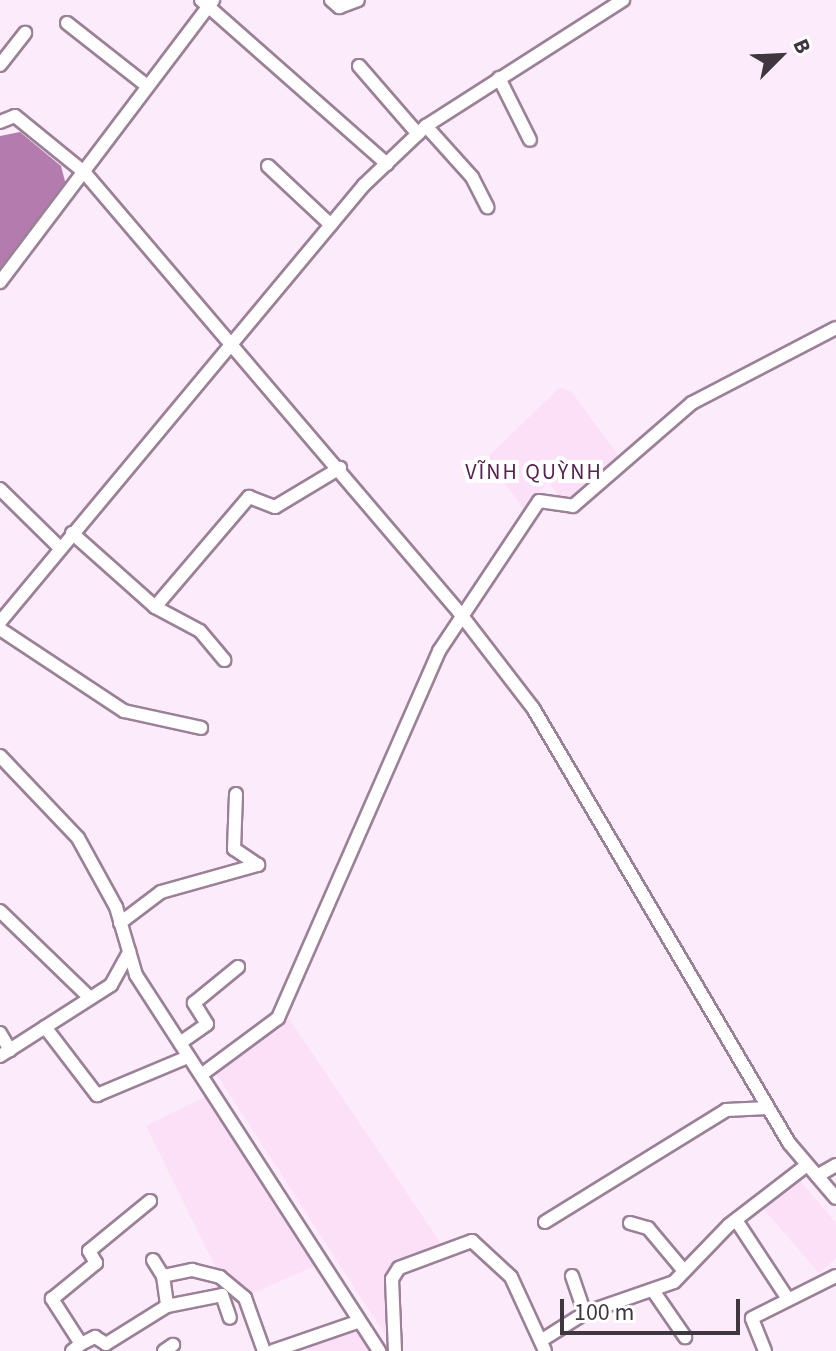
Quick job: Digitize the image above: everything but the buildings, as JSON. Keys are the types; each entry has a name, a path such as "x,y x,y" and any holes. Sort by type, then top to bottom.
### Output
{"street":[{"path":"331,0 339,7 358,0"},
{"path":"0,622 331,225 387,164 422,130 623,0"},
{"path":"0,282 208,2 387,164"},
{"path":"67,23 147,86"},
{"path":"0,65 25,33"},
{"path":"359,66 472,177 487,207"},
{"path":"499,78 530,140"},
{"path":"0,122 15,116 84,172 340,468 459,612 533,708 768,1108 807,1165 836,1198"},
{"path":"268,166 331,225"},
{"path":"201,1075 278,1018 459,612 539,501 573,506 692,403 836,328"},
{"path":"155,607 249,497 277,506 340,468"},
{"path":"0,489 60,548"},
{"path":"72,533 155,607 200,631 224,660"},
{"path":"0,629 124,711 201,728"},
{"path":"0,756 78,838 120,923 129,952 188,1057 357,1322 379,1351"},
{"path":"120,923 161,892 258,865 234,849 236,794"},
{"path":"0,911 90,998"},
{"path":"0,1033 5,1053 111,985 129,952"},
{"path":"180,1043 207,1024 194,1003 238,967"},
{"path":"45,1027 97,1095 188,1057"},
{"path":"545,1222 726,1110 768,1108"},
{"path":"395,1351 392,1279 399,1268 472,1241 511,1277 542,1347 585,1313 654,1292 684,1271 736,1220 807,1165"},
{"path":"817,1176 836,1165"},
{"path":"150,1201 89,1251 96,1263 52,1299 76,1348 95,1337 106,1344 167,1306 222,1295 230,1318"},
{"path":"736,1220 786,1296"},
{"path":"630,1223 648,1228 684,1271"},
{"path":"153,1260 163,1276 167,1306"},
{"path":"163,1276 192,1270 220,1277 245,1298 264,1351"},
{"path":"572,1276 585,1313"},
{"path":"765,1351 752,1318 786,1296 836,1276"},
{"path":"654,1292 685,1337"},
{"path":"273,1351 357,1322"}],"shaded area":[{"path":"20,132 61,166 66,185 0,272 0,136"},
{"path":"559,388 571,391 618,455 566,504 548,482 524,509 486,459"},
{"path":"289,1019 442,1245 391,1267 391,1344 215,1072"},
{"path":"205,1097 315,1266 250,1294 216,1268 146,1126"},
{"path":"797,1177 836,1223 836,1258 819,1273 761,1206"},
{"path":"356,1326 374,1351 307,1351 304,1343"}],"district":[{"name":"VĨNH QUỲNH","path":"534,473"}]}
